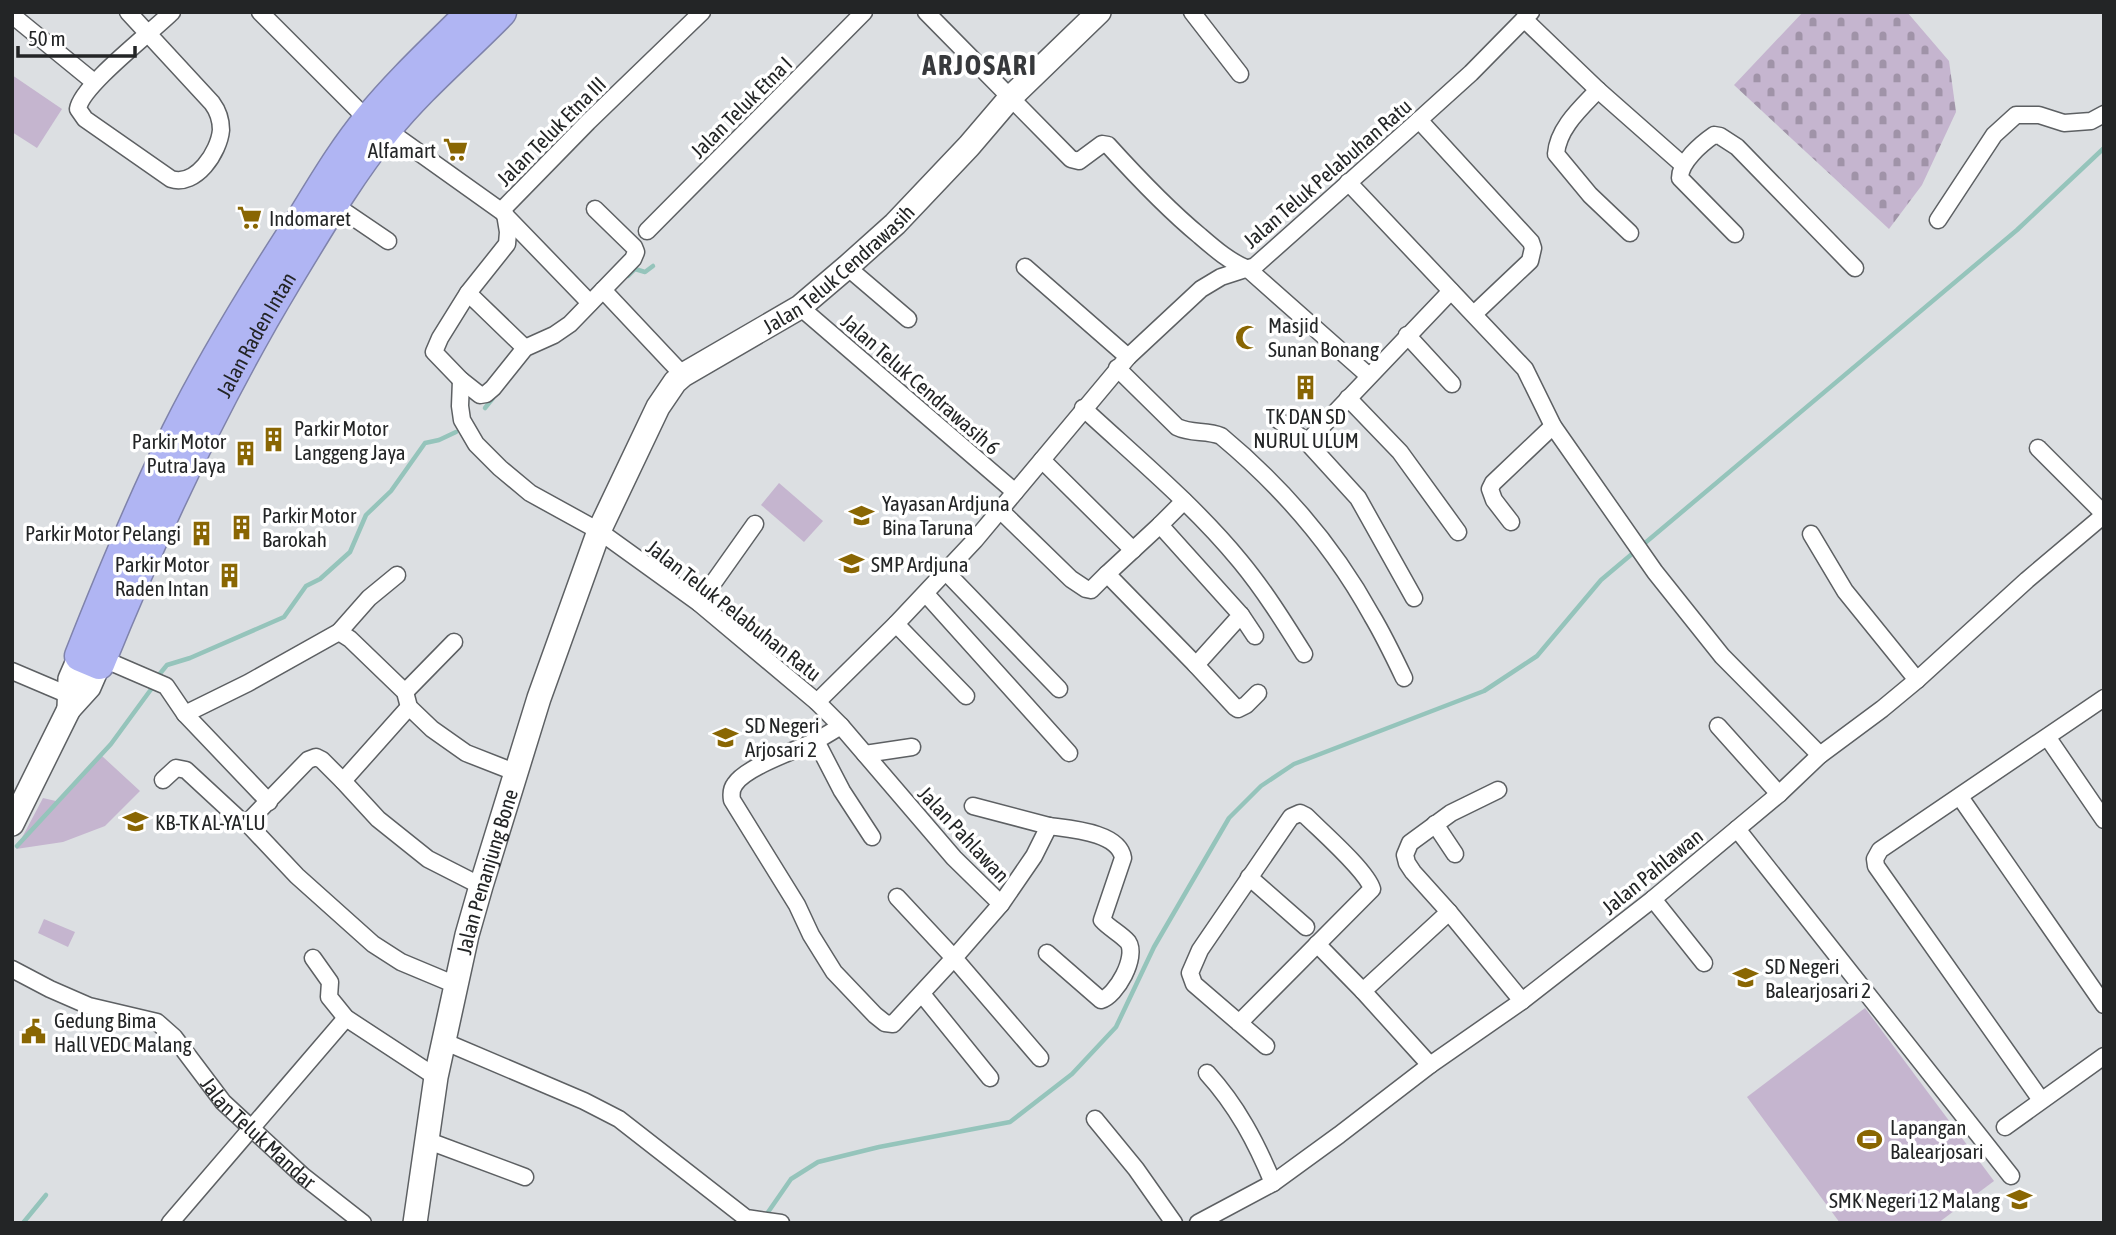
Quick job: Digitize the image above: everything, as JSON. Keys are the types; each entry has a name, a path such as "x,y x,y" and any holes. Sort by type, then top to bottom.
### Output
{"highway":[{"name":"Jalan Raden Intan","path":"189,434 332,203 377,125 392,92 472,12"},
{"name":"Jalan Raden Intan","path":"93,659 111,607 151,540 189,434 195,397 336,164 501,12"}],"street":[{"path":"128,12 149,34 212,103 219,116 221,129 209,160 195,176 183,181 171,179 85,119 78,109 78,104 94,82 149,34 172,12"},
{"name":"Jalan Teluk Etna III","path":"267,14 377,125 503,213 588,122 702,12"},
{"name":"Jalan Teluk Etna I","path":"647,231 864,12"},
{"path":"926,12 1073,160 1079,161 1102,144 1108,145 1170,212 1226,257 1248,269 1369,376"},
{"name":"Jalan Teluk Cendrawasih","path":"598,531 658,408 675,383 683,375 800,307 847,267 895,224 1010,98 1100,12"},
{"path":"1192,12 1240,74"},
{"path":"14,15 94,82"},
{"path":"1527,15 1598,90 1683,165"},
{"name":"Jalan Teluk Pelabuhan Ratu","path":"461,380 462,421 476,444 500,468 530,493 598,531 699,603 817,702 926,594 1001,511 1122,363 1202,289 1222,277 1248,269 1295,231 1471,73 1527,15"},
{"path":"1598,90 1562,133 1556,154 1590,195 1630,233"},
{"path":"1938,220 1994,135 2016,115 2039,115 2064,123 2091,121 2104,114"},
{"path":"1419,120 1534,248 1530,261 1474,314"},
{"path":"1735,234 1681,180 1679,173 1683,165 1715,135 1737,147 1855,268"},
{"path":"1348,182 1525,369 1553,426 1655,572 1722,656 1820,755"},
{"path":"332,203 388,241"},
{"path":"503,213 508,232 507,244 468,293 440,338 435,352 478,394 486,394 525,348 562,330 590,303 606,293 633,259 636,252 634,247 595,209"},
{"path":"503,213 590,303"},
{"path":"847,267 908,319"},
{"path":"1025,267 1122,363 1177,427 1185,431 1221,436 1304,517 1372,614 1404,678"},
{"path":"1307,442 1451,291"},
{"path":"468,293 525,348"},
{"path":"606,293 683,375"},
{"name":"Jalan Teluk Cendrawasih 6","path":"800,307 1015,492"},
{"path":"1408,335 1452,384"},
{"path":"1348,398 1400,452 1458,532"},
{"path":"1083,408 1184,501 1240,561 1304,654"},
{"path":"1277,419 1307,442 1358,498 1414,598"},
{"path":"1511,522 1494,500 1490,489 1493,483 1553,426"},
{"path":"2038,448 2104,515"},
{"path":"1042,460 1133,550"},
{"path":"1001,511 1081,586 1091,590 1184,501"},
{"name":"Jalan Pahlawan","path":"1198,1223 1273,1183 1430,1065 1522,1001 1653,899 1779,794 1820,755 1917,680 2027,580 2104,515"},
{"path":"699,603 755,524"},
{"path":"1160,525 1241,615 1255,636"},
{"name":"Jalan Penanjung Bone","path":"415,1223 443,1041 481,886 552,660 598,531"},
{"path":"1811,534 1845,591 1917,680"},
{"path":"946,572 1059,689"},
{"path":"1107,574 1236,708 1246,705 1258,693"},
{"path":"185,714 340,632 369,598 397,575"},
{"path":"926,594 1069,753"},
{"path":"1196,665 1241,615"},
{"path":"896,624 966,696"},
{"path":"340,632 350,639 407,699 432,729 466,753 517,773"},
{"path":"343,781 454,642"},
{"path":"93,659 166,686 185,714 269,802"},
{"name":"Jalan Raden Intan","path":"72,701 89,687 93,659"},
{"path":"12,671 72,701 12,824"},
{"path":"2042,1100 1875,863 1876,855 2104,698"},
{"name":"Jalan Pahlawan","path":"816,741 746,773 733,787 732,800 797,905 811,935 834,972 875,1015 885,1023 895,1023 1001,904 954,858 841,726 817,702"},
{"path":"841,726 816,741 842,792 872,837"},
{"path":"1718,726 1779,794"},
{"path":"2048,738 2104,820"},
{"path":"865,754 912,747"},
{"path":"247,822 308,760 316,757 343,781 378,819 428,859 481,886"},
{"path":"163,780 176,768 186,769 239,819 247,822 297,876 373,944 401,962 456,985"},
{"path":"1498,790 1435,824 1410,843 1405,855 1413,872 1522,1001"},
{"path":"1960,797 2104,1005"},
{"path":"973,806 1099,836 1122,851 1123,858 1102,920 1127,942 1130,953 1124,975 1117,987 1110,996 1101,1000 1047,953"},
{"path":"1239,1023 1372,889 1368,879 1306,816 1298,813 1291,817 1200,950 1190,974 1194,984 1239,1023 1266,1046"},
{"path":"1435,824 1455,854"},
{"path":"1001,904 1034,856 1049,826"},
{"path":"1737,830 2011,1176"},
{"path":"1249,877 1306,927"},
{"path":"897,897 954,958 1040,1058"},
{"path":"1653,899 1704,963"},
{"path":"1363,991 1449,912"},
{"path":"1317,944 1430,1065"},
{"path":"313,958 330,982 329,997 346,1018 436,1077"},
{"name":"Jalan Teluk Mandar","path":"12,969 89,1006 157,1022 174,1037 223,1102 323,1194 363,1223"},
{"path":"922,994 990,1078"},
{"path":"170,1223 346,1018"},
{"path":"443,1041 584,1101 619,1119 746,1218 781,1223"},
{"path":"2005,1127 2104,1056"},
{"path":"1207,1073 1226,1094 1244,1122 1273,1183"},
{"path":"1094,1119 1136,1169 1174,1223"},
{"path":"426,1140 525,1177"},
{"path":"1224,1209 1235,1223"}],"green space":[{"path":"1803,12 1907,12 1949,61 1956,112 1922,185 1889,229 1734,85"},
{"path":"12,75 62,109 37,148 12,132"},
{"path":"779,483 823,521 804,542 761,505"},
{"path":"102,756 140,791 105,826 63,842 16,849 43,798 60,802"},
{"path":"44,919 75,932 68,947 38,933"},
{"name":"Lapangan Balearjosari","path":"1865,1008 1994,1181 1938,1223 1840,1223 1747,1097"}],"waterway":[{"path":"764,1218 791,1179 818,1162 879,1147 1010,1122 1072,1074 1116,1027 1154,947 1229,818 1261,786 1294,764 1484,691 1537,656 1601,580 2017,230 2104,148"},
{"path":"628,276 635,269 645,272 653,266"},
{"path":"485,408 493,398"},
{"path":"158,676 167,665 190,658 284,617 306,586 320,579 350,552 366,515 391,491 425,443 456,432"},
{"path":"17,846 111,744 152,688"},
{"path":"23,1223 46,1195"}],"place":[{"name":"Alfamart","path":"456,150"},
{"name":"Indomaret","path":"249,218"},
{"name":"Masjid Sunan Bonang","path":"1248,337"},
{"name":"TK DAN SD NURUL ULUM","path":"1306,387"},
{"name":"Parkir Motor Langgeng Jaya","path":"274,440"},
{"name":"Parkir Motor Putra Jaya","path":"246,453"},
{"name":"Yayasan Ardjuna Bina Taruna","path":"862,515"},
{"name":"Parkir Motor Barokah","path":"242,527"},
{"name":"Parkir Motor Pelangi","path":"201,533"},
{"name":"SMP Ardjuna","path":"851,564"},
{"name":"Parkir Motor Raden Intan","path":"229,576"},
{"name":"SD Negeri Arjosari 2","path":"725,737"},
{"name":"KB-TK AL-YA'LU","path":"135,822"},
{"name":"SD Negeri Balearjosari 2","path":"1745,978"},
{"name":"Gedung Bima Hall VEDC Malang","path":"34,1032"},
{"name":"Lapangan Balearjosari","path":"1870,1139"},
{"name":"SMK Negeri 12 Malang","path":"2020,1200"}],"district":[{"name":"ARJOSARI","path":"980,65"}]}
